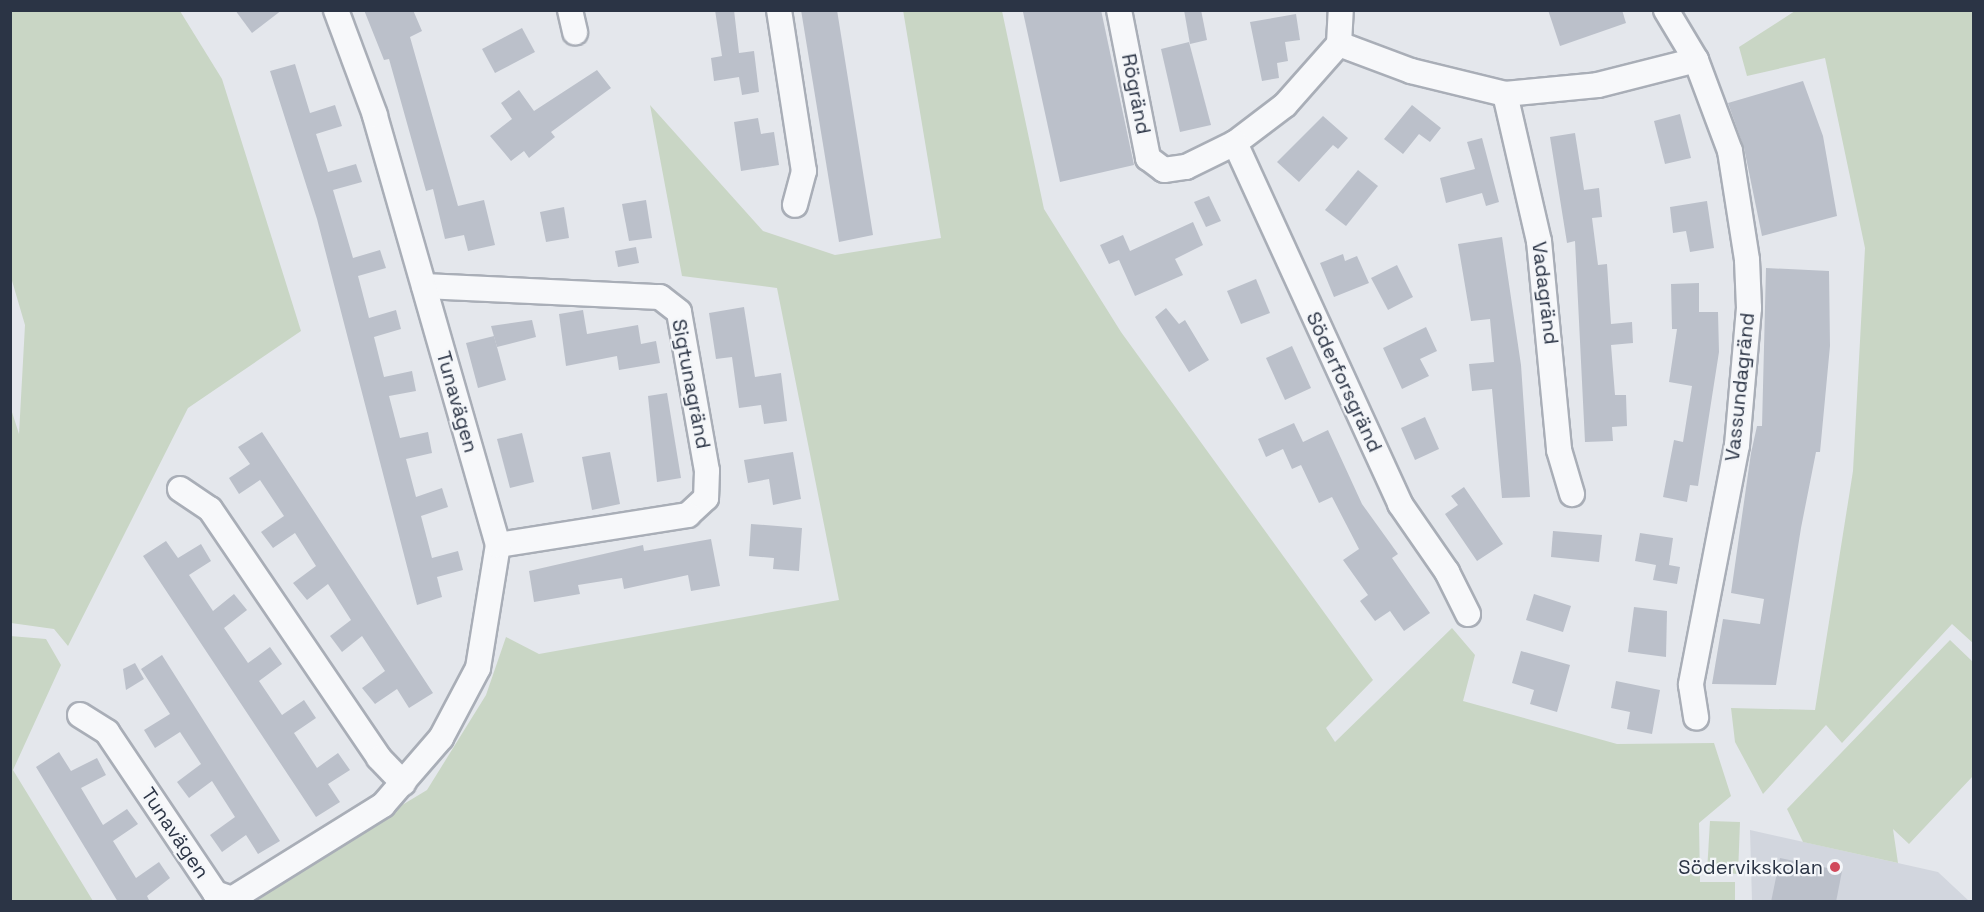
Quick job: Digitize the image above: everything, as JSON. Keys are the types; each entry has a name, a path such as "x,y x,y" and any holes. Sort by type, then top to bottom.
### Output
{"street":[{"name":"Tunavägen","path":"80,715 108,732 215,892 232,899 383,805 441,738 478,668 498,545 375,116 336,10"},
{"path":"779,10 804,171 795,205"},
{"name":"Rögränd","path":"1119,10 1149,158 1164,170 1186,167 1235,143"},
{"path":"1235,143 1285,105 1338,44 1341,10"},
{"name":"Vassundagränd","path":"1666,10 1696,60 1730,151 1749,308 1737,445 1691,685 1696,718"},
{"path":"1338,44 1411,72 1505,94 1598,85 1696,60"},
{"name":"Vadagränd","path":"1505,94 1539,241 1559,450 1572,494"},
{"name":"Söderforsgränd","path":"1235,143 1400,504 1447,572 1468,614"},
{"name":"Sigtunagränd","path":"424,286 660,297 679,312 708,471 706,498 688,514 498,545"},
{"path":"180,489 210,509 379,758 403,783"}],"shaded area":[{"name":"Södervikskolan","path":"1750,830 1938,872 1969,901 1752,901"}],"green space":[{"path":"11,10 180,11 222,79 301,331 188,408 68,646 54,629 11,623 11,409 19,434 25,325 10,274"},
{"path":"903,10 1002,11 1044,209 1121,332 1373,680 1326,728 1335,742 1452,628 1475,655 1463,701 1617,744 1714,743 1731,796 1699,823 1700,882 1735,882 1735,902 241,902 427,790 486,695 506,637 539,654 839,600 777,288 682,276 650,105 763,231 835,255 941,238"},
{"path":"1795,11 1973,11 1974,644 1952,624 1842,743 1826,725 1763,794 1735,742 1731,708 1815,710 1853,471 1865,248 1825,58 1747,76 1739,47"},
{"path":"10,636 46,639 61,665 13,770 93,901 11,901"},
{"path":"1950,640 1973,662 1973,776 1909,844 1893,829 1898,863 1803,842 1787,809"},
{"path":"1710,821 1740,822 1738,874 1707,872"}],"building":[{"path":"235,10 282,10 252,33"},
{"path":"364,10 413,10 422,31 410,37 458,206 484,200 495,245 468,251 464,235 445,239 433,189 426,191 389,59 384,60"},
{"path":"715,10 734,10 739,53 754,51 759,92 742,95 739,77 714,81 711,58 722,56"},
{"path":"801,10 837,10 873,235 839,242"},
{"path":"1101,10 1134,165 1060,182 1023,12"},
{"path":"1184,10 1201,10 1207,40 1190,44"},
{"path":"1548,10 1622,10 1626,23 1560,46"},
{"path":"1296,14 1300,40 1285,42 1288,61 1277,63 1279,78 1262,81 1250,22"},
{"path":"522,28 535,52 495,73 482,49"},
{"path":"1189,42 1211,125 1180,132 1161,49"},
{"path":"295,64 310,113 335,105 342,126 316,134 328,172 356,164 362,182 333,190 353,258 380,250 386,268 358,276 369,318 396,310 401,329 374,337 384,377 412,371 416,391 389,396 400,438 428,432 432,453 406,459 416,497 442,488 448,507 421,516 432,558 458,551 463,570 437,577 442,597 417,605 317,219 270,71"},
{"path":"597,70 611,88 551,132 555,137 529,158 524,151 511,161 490,136 512,119 501,103 519,90 534,111"},
{"path":"1803,81 1823,136 1837,216 1762,236 1744,148 1728,103"},
{"path":"1412,105 1441,128 1430,142 1419,134 1403,154 1384,139"},
{"path":"1680,114 1691,158 1665,164 1654,121"},
{"path":"1323,116 1348,138 1338,149 1333,145 1299,182 1277,162"},
{"path":"758,118 761,134 774,132 779,165 741,171 734,122"},
{"path":"1575,133 1584,190 1599,188 1602,217 1592,218 1598,265 1607,264 1611,324 1632,322 1633,343 1611,345 1615,395 1626,395 1627,426 1612,427 1613,441 1585,442 1575,241 1567,243 1550,137"},
{"path":"1482,138 1499,202 1486,206 1482,193 1446,203 1440,178 1475,169 1467,142"},
{"path":"1358,170 1378,186 1346,226 1325,210"},
{"path":"1209,196 1221,221 1206,227 1194,202"},
{"path":"646,200 652,238 629,241 622,204"},
{"path":"1707,201 1714,248 1690,252 1686,231 1673,233 1670,207"},
{"path":"564,207 569,238 546,242 540,212"},
{"path":"1193,222 1203,245 1175,259 1183,275 1135,296 1119,260 1109,264 1100,245 1123,235 1130,251"},
{"path":"1502,237 1521,365 1530,497 1502,498 1492,389 1472,391 1469,364 1494,362 1490,319 1471,321 1458,244"},
{"path":"636,247 639,263 618,267 615,251"},
{"path":"1343,254 1345,261 1357,256 1369,283 1334,297 1320,263"},
{"path":"1397,265 1413,297 1388,310 1371,278"},
{"path":"1766,268 1829,271 1830,346 1820,452 1816,452 1801,528 1776,685 1712,684 1723,619 1760,624 1764,599 1731,593 1751,453 1757,426 1762,426"},
{"path":"1256,279 1270,313 1241,324 1227,291"},
{"path":"1699,283 1699,312 1718,312 1719,352 1698,486 1690,485 1687,502 1663,497 1674,440 1683,442 1692,386 1669,382 1677,329 1672,329 1671,284"},
{"path":"744,307 755,377 781,373 787,421 764,424 761,405 739,408 732,357 716,359 709,313"},
{"path":"1166,308 1179,324 1185,320 1209,360 1189,372 1155,317"},
{"path":"583,310 587,334 638,325 641,344 656,341 660,363 619,370 617,356 566,366 559,314"},
{"path":"532,320 536,337 497,347 491,326"},
{"path":"1426,327 1437,351 1420,359 1429,376 1402,389 1383,348"},
{"path":"494,336 506,380 478,388 466,343"},
{"path":"1292,346 1311,388 1285,400 1266,358"},
{"path":"667,393 681,478 657,482 648,396"},
{"path":"1425,417 1439,449 1415,460 1401,428"},
{"path":"1294,423 1303,442 1328,430 1362,504 1398,554 1392,558 1430,613 1404,631 1390,611 1375,621 1360,601 1368,595 1343,560 1359,549 1332,497 1319,503 1301,465 1292,469 1283,449 1266,457 1258,439"},
{"path":"262,432 433,693 409,708 397,689 375,704 362,688 385,671 362,636 342,652 330,636 351,620 328,584 307,600 293,583 316,566 295,533 273,548 261,532 284,516 260,480 239,494 229,478 250,464 238,447"},
{"path":"522,433 534,482 510,488 497,439"},
{"path":"610,452 620,504 592,510 582,457"},
{"path":"793,452 801,499 773,505 769,479 748,483 744,460"},
{"path":"1464,487 1503,544 1477,561 1445,514 1458,505 1451,496"},
{"path":"751,524 802,528 799,571 773,569 774,558 749,556"},
{"path":"1553,531 1602,535 1599,562 1551,557"},
{"path":"1640,533 1673,538 1669,565 1680,567 1677,584 1653,580 1656,565 1635,561"},
{"path":"711,539 720,586 691,591 688,575 624,589 622,578 578,585 580,594 534,602 529,571 643,545 644,551"},
{"path":"166,541 178,558 201,544 211,561 189,575 213,611 234,594 247,610 224,628 248,663 270,647 282,664 259,681 282,715 304,700 316,718 294,733 317,768 338,753 350,770 328,784 340,802 316,817 143,556"},
{"path":"1534,594 1571,606 1563,632 1526,620"},
{"path":"1634,607 1667,611 1666,657 1628,652"},
{"path":"1521,651 1570,665 1557,712 1530,704 1534,690 1512,683"},
{"path":"162,655 280,841 258,854 246,835 222,852 210,835 235,817 212,781 189,798 177,782 201,764 180,732 155,748 144,730 170,714 141,669"},
{"path":"135,663 144,679 126,690 123,669"},
{"path":"1616,681 1660,690 1652,734 1627,729 1630,712 1611,708"},
{"path":"59,752 71,771 97,758 106,775 81,788 103,825 127,809 138,824 113,841 136,878 159,862 170,878 147,896 150,902 118,902 36,767"},
{"path":"1780,858 1842,871 1836,902 1771,902"}],"place":[{"name":"Södervikskolan","path":"1835,867"}]}
